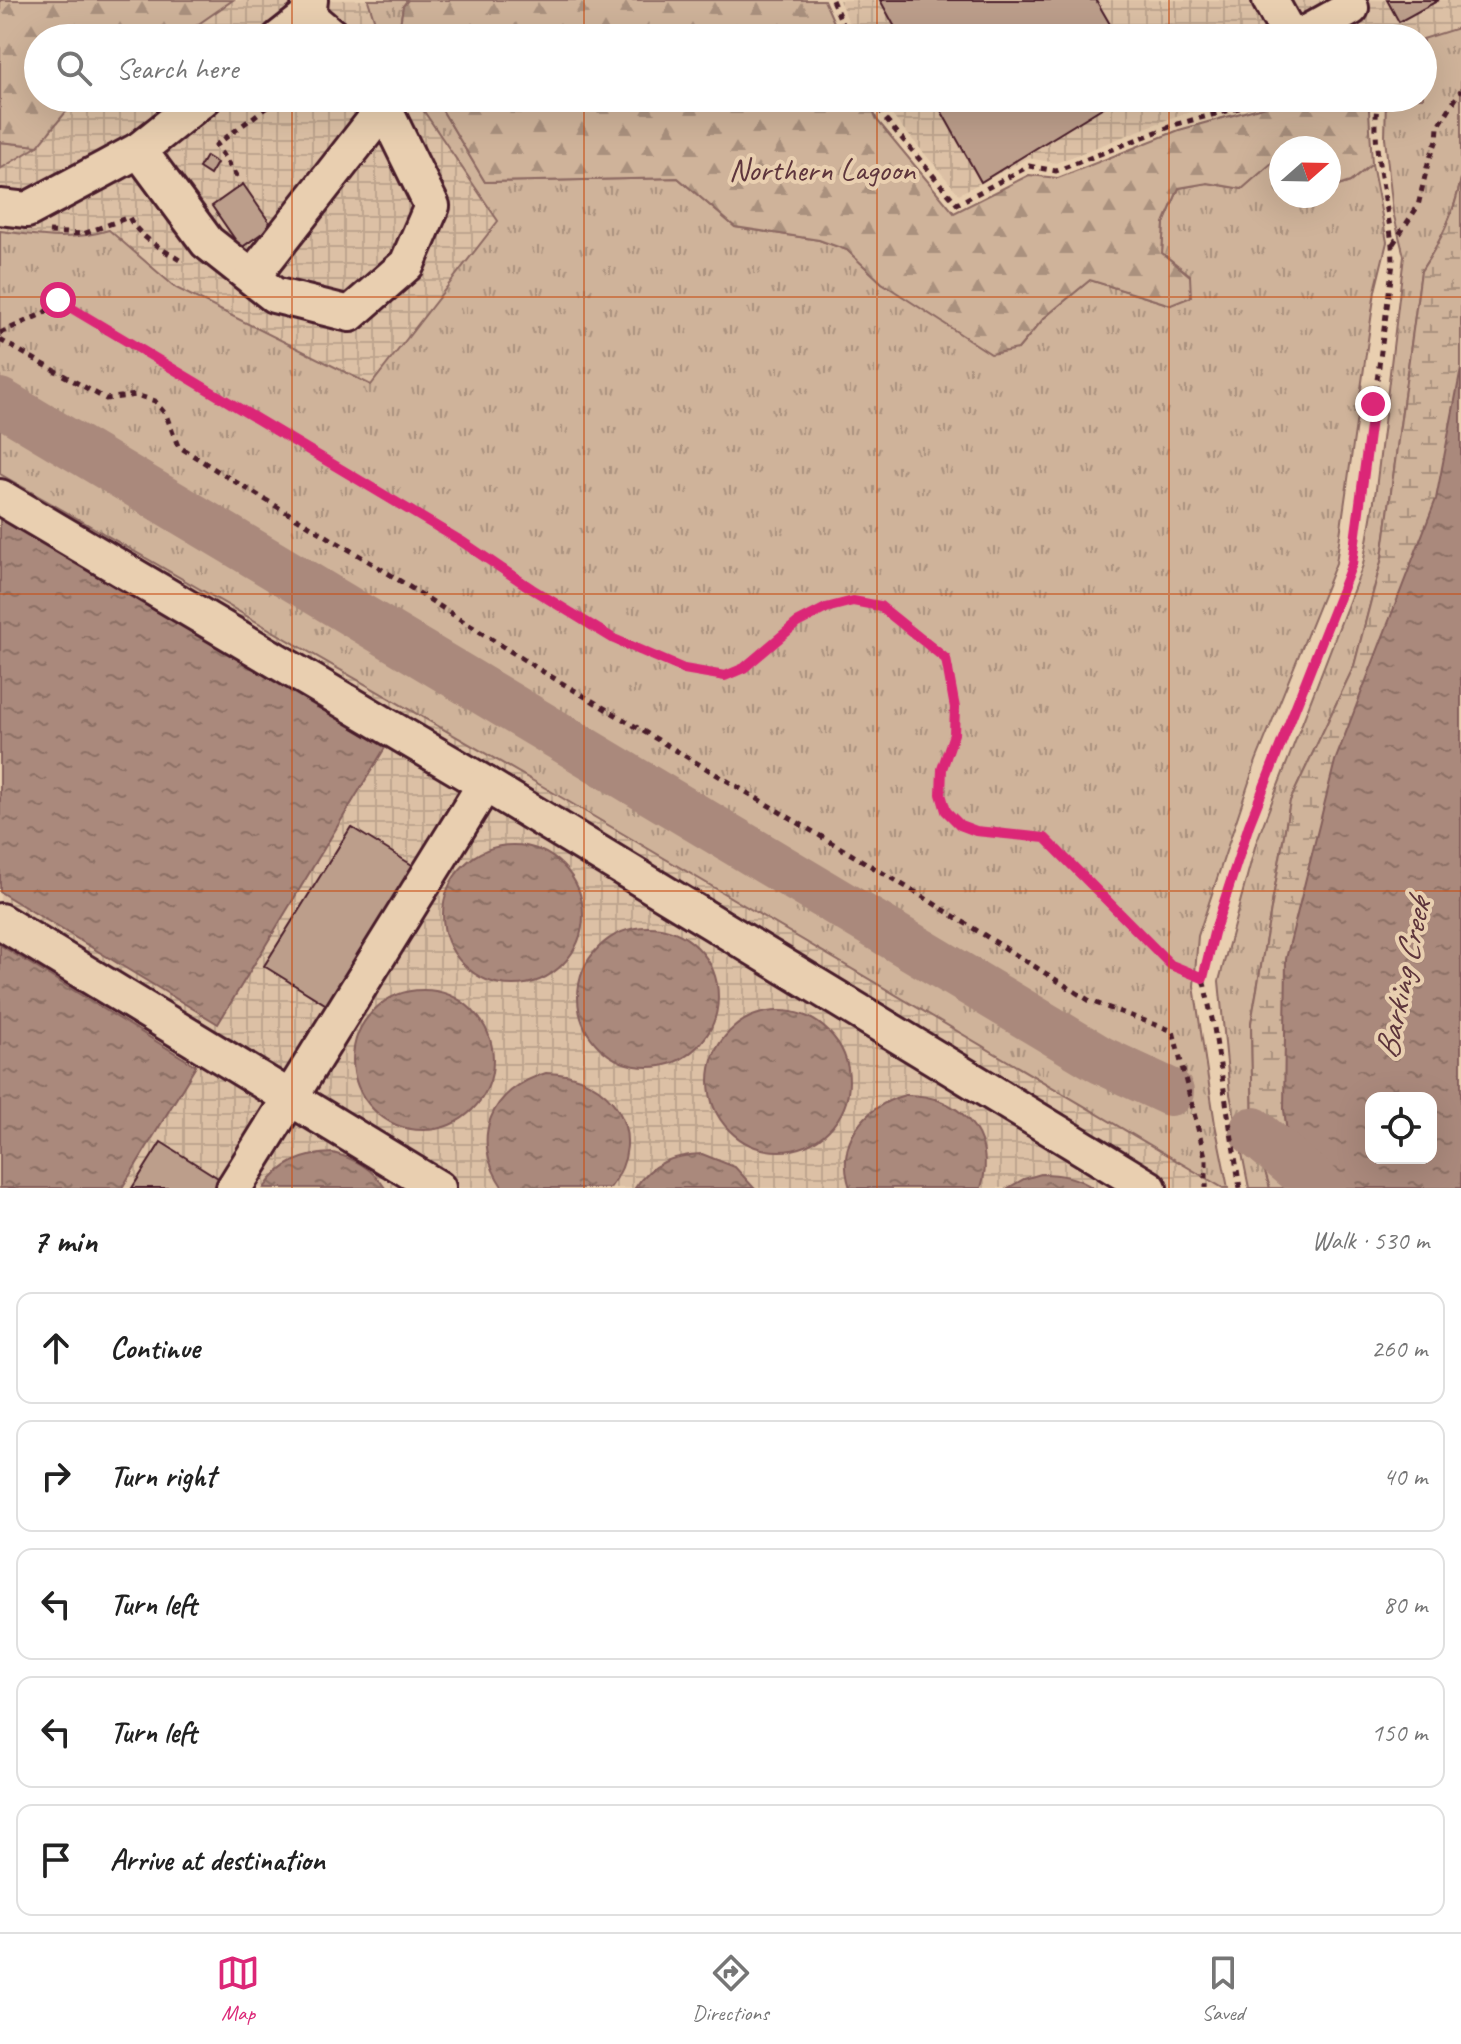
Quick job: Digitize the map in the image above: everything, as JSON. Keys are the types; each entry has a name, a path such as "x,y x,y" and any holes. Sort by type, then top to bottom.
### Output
{"lane":[{"path":"1270,0 1283,24"},
{"path":"294,24 309,8 322,24"},
{"path":"1322,24 1351,8"},
{"path":"0,207 27,210 139,150 186,112"},
{"path":"252,277 375,112"},
{"path":"139,150 207,242 274,295 350,314 407,264 432,206 386,112"},
{"path":"0,497 485,784 1149,1188"},
{"path":"234,1188 485,784"},
{"path":"0,921 438,1188"}],"path":[{"path":"832,0 843,24"},
{"path":"1393,245 1418,206 1438,127 1461,90"},
{"path":"237,177 216,145 260,112"},
{"path":"882,112 957,204 1029,166 1056,171 1177,124 1223,112"},
{"path":"1240,1188 1203,978 1214,933 1249,825 1352,564 1393,263 1393,245 1379,167 1378,112"},
{"path":"44,232 83,234 129,217 132,225"},
{"path":"0,333 44,313 58,300 461,541 614,639 684,669 725,676 744,668 797,623 826,608 853,601 880,606 946,659 955,708 954,734 942,769 941,794 946,811 960,825 976,831 1045,838 1171,965 1203,978"},
{"path":"0,340 106,399 136,395 155,401 161,405 173,428 178,446 224,475 375,565 540,670 920,895 1090,1001 1173,1031 1206,1160 1206,1188"}],"shaded area":[{"path":"0,0 368,0 376,24 24,24 24,112 425,112 499,221 371,386 176,288 120,239 0,270"},
{"path":"839,0 1461,0 1461,27 1437,35 1437,24 850,24"},
{"path":"889,112 1192,112 1056,163 1028,158 959,194"},
{"path":"0,474 542,786 1223,1188 0,1188"}],"green space":[{"path":"0,0 233,0 198,24 24,24 24,112 66,112 38,146 0,142"},
{"path":"368,0 408,0 403,6 400,24 376,24"},
{"path":"408,0 824,0 835,24 400,24 403,6"},
{"path":"1461,27 1461,179 1446,227 1421,271 1382,558 1354,666 1290,801 1251,1023 1253,1131 1270,1188 1249,1188 1230,1094 1219,981 1256,843 1363,565 1376,489 1404,256 1393,212 1385,138 1386,112 1437,112 1437,35"},
{"name":"Northern Lagoon","path":"424,112 443,112 485,182 678,178 735,227 819,240 847,250 882,283 1018,349 1044,318 1090,280 1171,305 1190,275 1162,253 1164,223 1179,188 1208,183 1242,189 1269,164 1269,208 1341,208 1341,185 1350,182 1372,164 1387,242 1375,291 1336,563 1256,761 1198,936 1194,986 1228,1188 1223,1188 542,786 0,474 0,231 68,237 109,230 176,288 371,385 498,221"},
{"name":"Northern Lagoon","path":"443,112 874,112 877,120 954,213 1029,175 1058,178 1179,130 1244,112 1369,112 1372,164 1350,182 1341,185 1341,136 1269,136 1269,165 1242,189 1208,183 1179,188 1164,223 1162,253 1190,276 1191,297 1171,305 1090,280 1044,318 1018,349 991,354 882,283 847,250 819,240 735,227 678,178 485,182"},
{"path":"0,142 38,146 0,169"},
{"path":"1461,179 1461,722 1375,943 1368,1092 1365,1092 1363,1188 1270,1188 1253,1131 1251,1023 1290,801 1354,666 1382,558 1421,271 1435,249 1455,204"}],"water":[{"name":"Barking Creek","path":"1461,369 1461,1188 1302,1188 1291,1163 1284,1110 1286,959 1335,761 1436,499"},
{"path":"0,511 386,746 218,1024 0,892"},
{"path":"513,845 540,850 562,866 578,888 583,915 578,942 562,964 540,980 513,985 486,980 464,964 448,942 443,915 448,888 464,866 486,850"},
{"path":"648,927 675,932 697,948 713,970 718,997 713,1024 697,1046 675,1062 648,1067 621,1062 599,1046 583,1024 578,997 583,970 599,948 621,932"},
{"path":"0,945 196,1066 122,1188 0,1188"},
{"path":"423,990 450,995 472,1011 488,1033 493,1060 488,1087 472,1109 450,1125 423,1130 396,1125 374,1109 358,1087 353,1060 358,1033 374,1011 396,995"},
{"path":"779,1011 806,1017 828,1032 843,1054 849,1081 843,1108 828,1130 806,1145 779,1151 752,1145 730,1130 715,1108 709,1081 715,1054 730,1032 752,1017"},
{"path":"546,1073 589,1083 606,1095 618,1110 625,1128 627,1147 622,1168 610,1188 503,1188 488,1152 487,1134 491,1118 499,1103 511,1091"},
{"path":"905,1095 924,1096 942,1102 969,1121 984,1151 981,1188 850,1188 846,1156 856,1129 877,1108"},
{"path":"333,1153 362,1165 385,1188 264,1188 285,1166 312,1155"},
{"path":"702,1154 735,1167 754,1188 635,1188 648,1172 664,1162"},
{"path":"1041,1174 1068,1177 1093,1188 1008,1188"}],"building":[{"path":"880,0 1096,0 1110,24 893,24"},
{"path":"1387,0 1439,0 1399,22"},
{"path":"942,112 1095,112 981,182"},
{"path":"206,156 217,163 210,175 199,168"},
{"path":"243,184 272,226 241,248 212,206"},
{"path":"351,827 417,868 330,1007 264,966"},
{"path":"161,1142 226,1183 222,1188 132,1188"}],"waterway":[{"path":"0,402 1101,1060 1170,1092"},
{"path":"1253,1131 1321,1188"}],"route":[{"path":"58,300 461,541 614,639 684,669 725,676 744,668 797,623 826,608 853,601 880,606 946,659 955,708 954,734 942,769 941,794 946,811 960,825 976,831 1045,838 1171,965 1203,978 1214,933 1249,825 1352,564 1373,404"}]}
